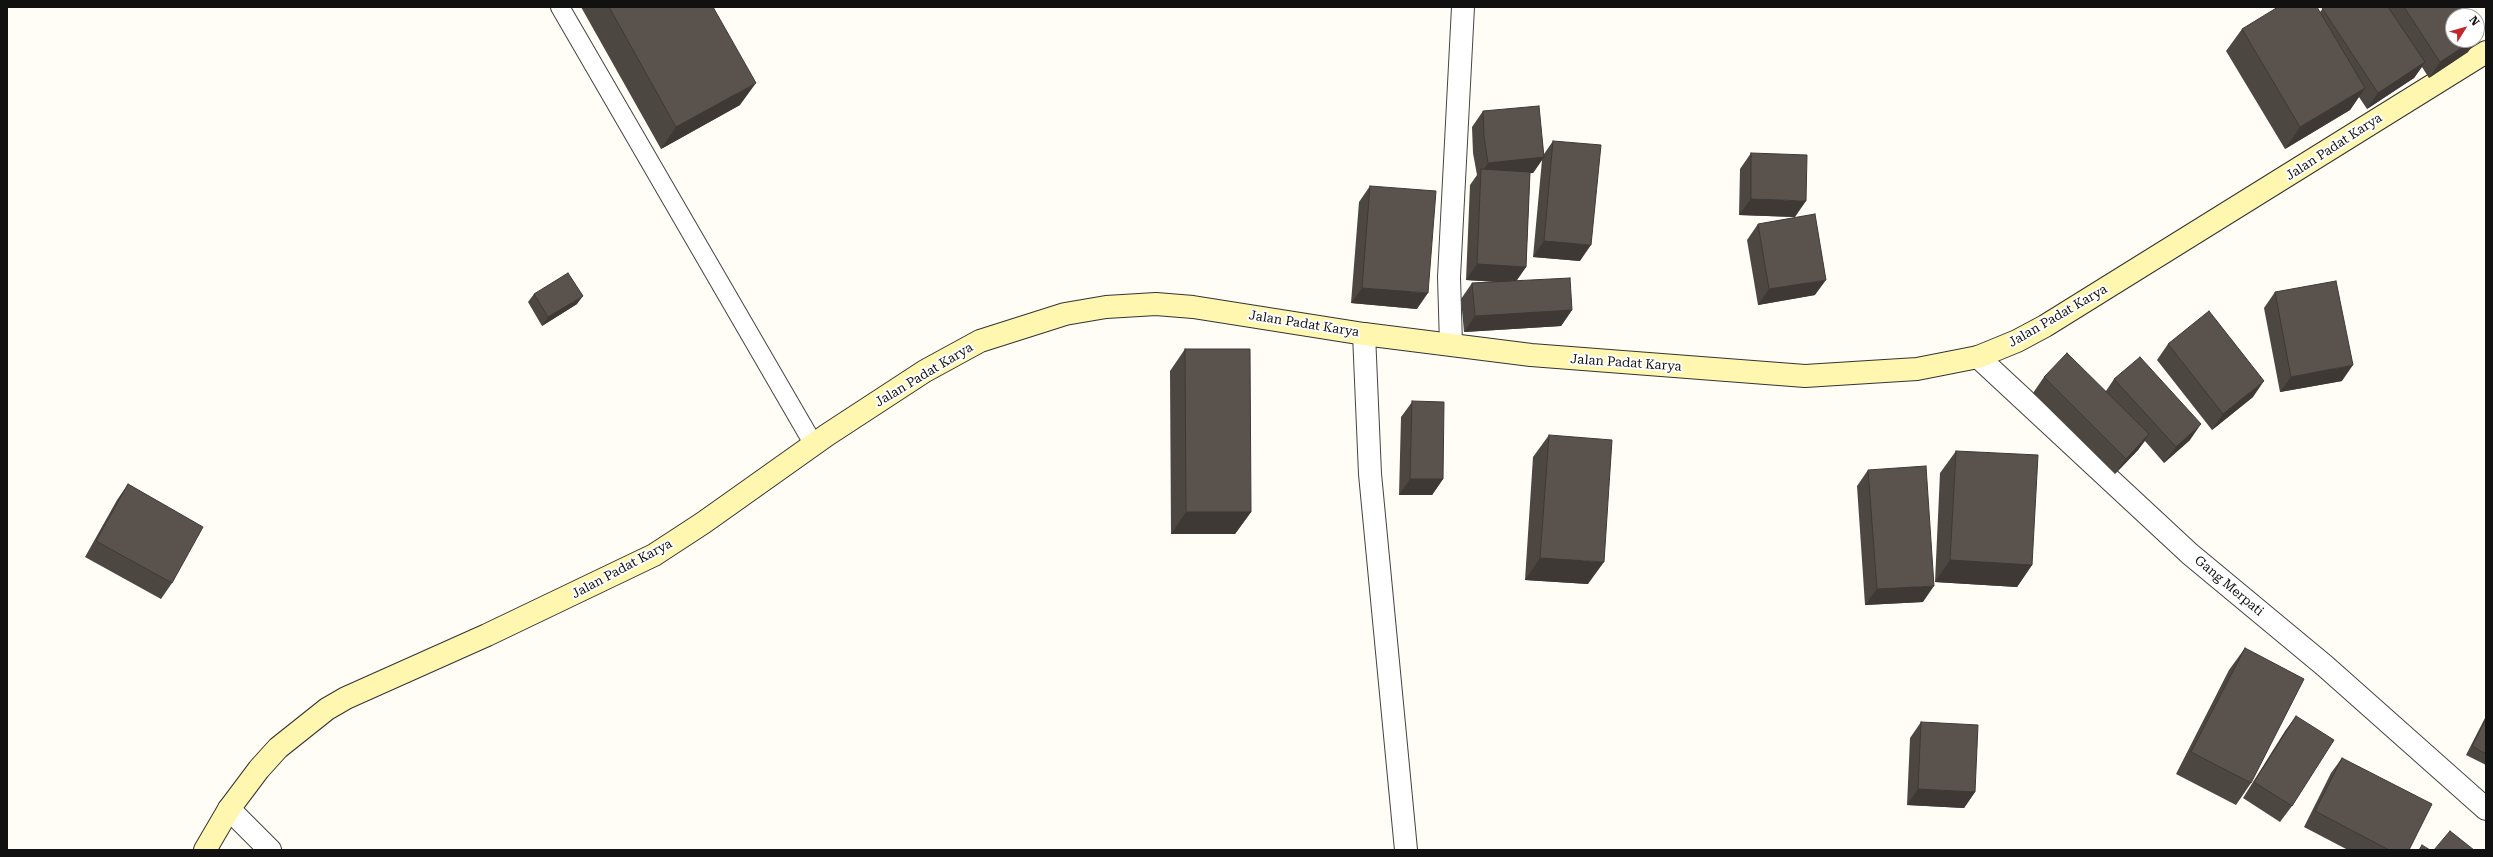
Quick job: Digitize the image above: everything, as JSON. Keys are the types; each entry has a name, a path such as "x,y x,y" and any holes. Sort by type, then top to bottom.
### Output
{"main road":[{"name":"Jalan Padat Karya","path":"205,850 229,809 278,748 327,709 346,698 487,635 654,555 925,371 980,341 1066,314 1106,307 1163,305 1193,307 1364,334 1451,344 1531,356 1805,376 1917,369 1978,357 2017,341 2045,326 2486,52"}],"street":[{"path":"1451,344 1449,277 1463,7"},
{"path":"1364,334 1370,474 1406,850"},
{"name":"Gang Merpati","path":"1978,357 2190,554 2325,666 2486,809"},
{"path":"229,809 270,850"}],"lane":[{"path":"560,7 814,445"}],"building":[{"path":"609,7 713,7 756,83 676,127"},
{"path":"2278,7 2317,7 2365,88 2300,127 2242,29"},
{"path":"2388,7 2425,62 2378,93 2322,8"},
{"path":"2404,7 2461,8 2445,8 2445,48 2462,48 2440,62"},
{"path":"1539,106 1544,157 1488,163 1484,137 1483,111"},
{"path":"1553,141 1601,145 1591,245 1544,241"},
{"path":"1751,153 1807,155 1806,201 1751,199"},
{"path":"1481,169 1530,172 1526,267 1477,264"},
{"path":"1370,186 1436,191 1428,293 1362,288"},
{"path":"1815,214 1826,280 1769,289 1758,224"},
{"path":"568,273 583,296 548,317 534,294"},
{"path":"1570,278 1572,310 1475,316 1472,283"},
{"path":"2336,281 2353,365 2291,377 2275,292"},
{"path":"2209,311 2264,381 2223,414 2168,344"},
{"path":"1185,349 1250,349 1251,512 1186,512"},
{"path":"2067,353 2149,434 2126,459 2044,377"},
{"path":"2140,357 2201,424 2176,447 2114,379"},
{"path":"1412,401 1444,402 1443,479 1410,479"},
{"path":"1549,435 1612,440 1604,562 1540,558"},
{"path":"1956,451 2038,455 2032,565 1950,560"},
{"path":"1926,466 1934,586 1877,589 1868,470"},
{"path":"128,484 203,527 172,583 96,541"},
{"path":"2245,648 2304,679 2251,783 2191,752"},
{"path":"2296,716 2334,740 2292,806 2254,782"},
{"path":"2486,719 2486,754 2472,746"},
{"path":"1921,722 1978,725 1975,792 1918,789"},
{"path":"2342,758 2432,804 2409,850 2389,850 2315,811"},
{"path":"2450,831 2474,850 2434,850"},
{"path":"2422,845 2430,850 2419,850"}]}
